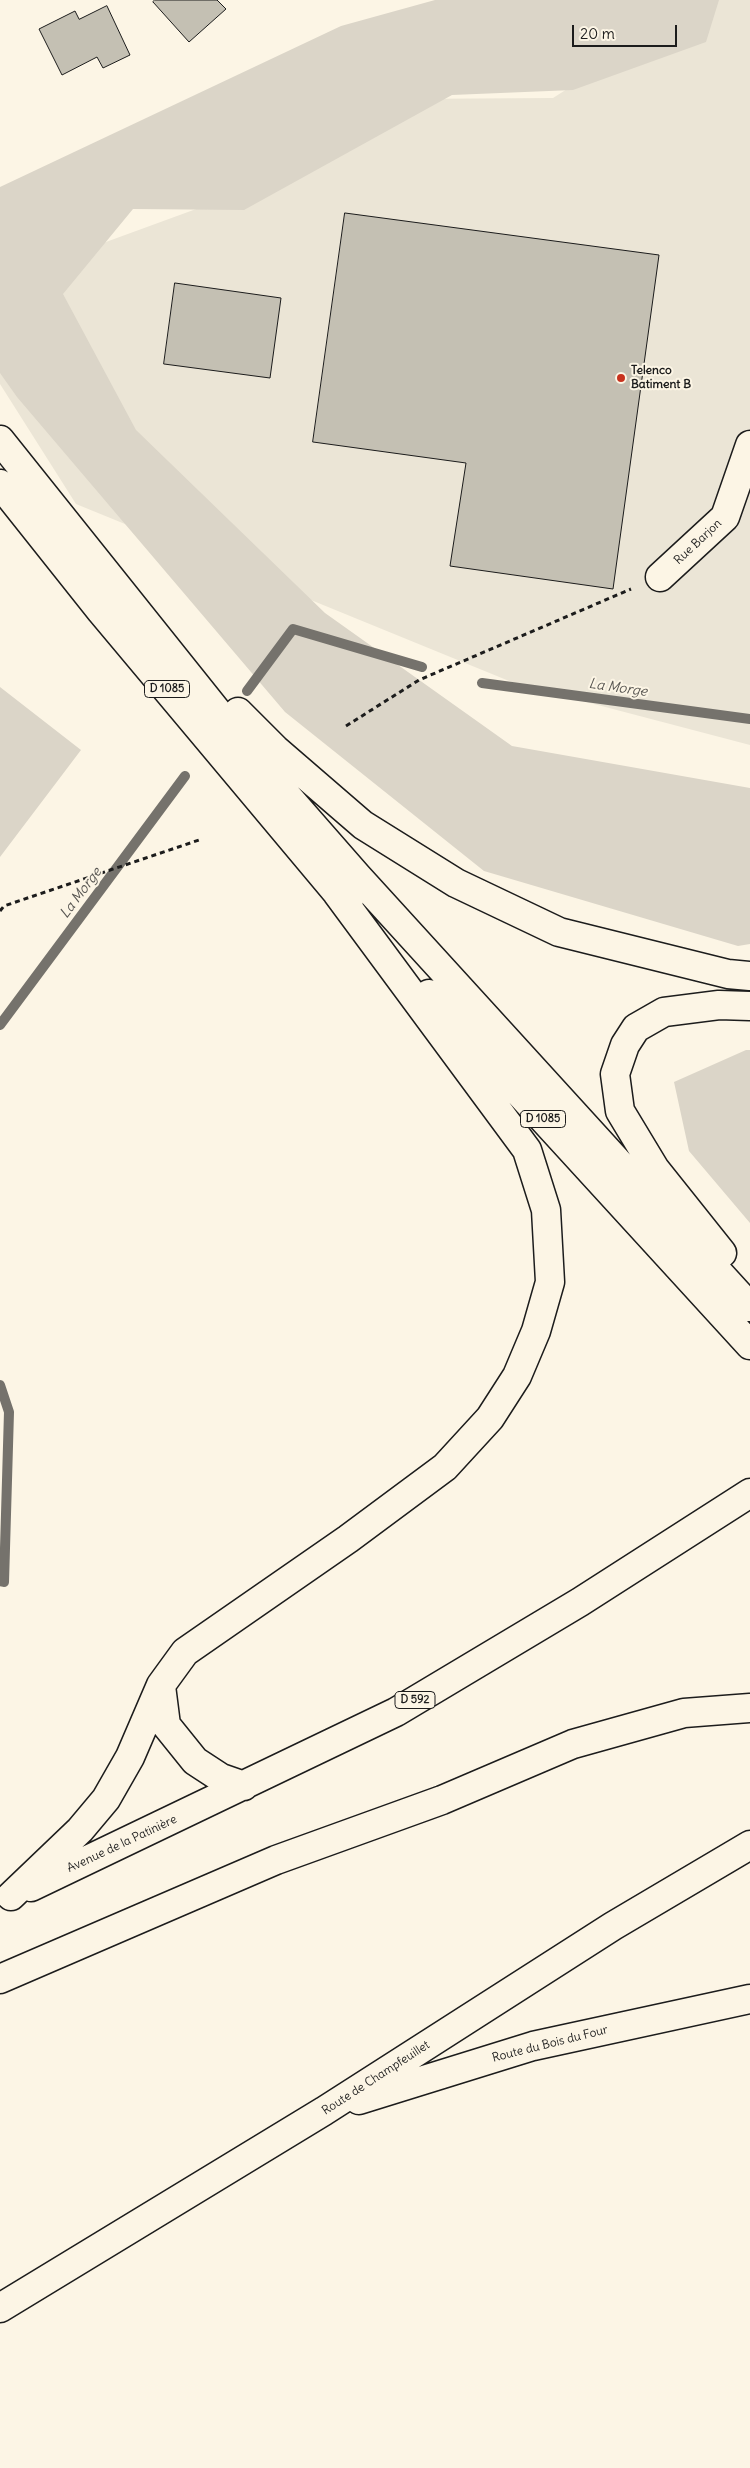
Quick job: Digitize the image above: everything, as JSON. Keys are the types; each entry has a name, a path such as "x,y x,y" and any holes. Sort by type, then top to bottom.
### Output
{"main road":[{"name":"D 1085","path":"0,440 259,764 350,868 750,1308"},
{"name":"Rue Barjon","path":"660,577 725,517 750,445"},
{"name":"D 1085","path":"0,484 107,618 337,893 750,1345"},
{"path":"122,592 275,750 363,825 456,883 559,932 728,974 750,976"},
{"path":"5,1899 80,1830 106,1799 130,1757 161,1685 185,1652 348,1539 445,1467 490,1418 517,1376 536,1331 550,1282 546,1210 527,1150 337,893"},
{"path":"750,1006 719,1005 664,1012 636,1028 625,1045 615,1074 620,1112 655,1169 750,1290"},
{"name":"D 592","path":"244,1786 396,1712 580,1602 750,1493"},
{"path":"161,1685 166,1725 195,1761 221,1778 244,1786"},
{"path":"0,1979 276,1860 442,1800 573,1744 684,1713 750,1708"},
{"name":"Avenue de la Patinière","path":"5,1899 244,1786"},
{"name":"Route de Champfeuillet","path":"0,2308 324,2111 614,1926 750,1845"},
{"name":"Route du Bois du Four","path":"324,2111 533,2046 750,1999"}],"path":[{"path":"346,726 419,680 660,577"},
{"path":"0,911 4,906 199,840"}],"shaded area":[{"path":"435,0 719,0 706,42 573,90 452,95 244,210 133,209 63,294 136,430 325,613 512,746 750,788 750,944 738,946 484,871 285,712 17,397 0,373 0,187 341,26"},
{"path":"674,0 750,0 750,745 514,683 76,504 0,384 0,271 13,276 218,201 398,99 553,98 638,44"},
{"path":"0,687 81,750 0,857"},
{"path":"746,1050 750,1050 750,1223 689,1151 674,1082"}],"building":[{"path":"155,0 217,0 226,9 189,42 153,2"},
{"path":"107,6 130,55 103,68 97,57 62,75 39,29 75,11 79,19"},
{"path":"345,213 659,255 613,589 450,566 466,463 313,442"},
{"path":"175,283 281,298 270,378 164,364"}],"waterway":[{"name":"La Morge","path":"247,691 293,629 422,667"},
{"name":"La Morge","path":"482,683 750,719"},
{"name":"La Morge","path":"0,1025 185,776"},
{"name":"La Morge","path":"0,1385 9,1412 4,1582 0,1581"}],"place":[{"name":"Telenco Batiment B","path":"621,378"}]}
